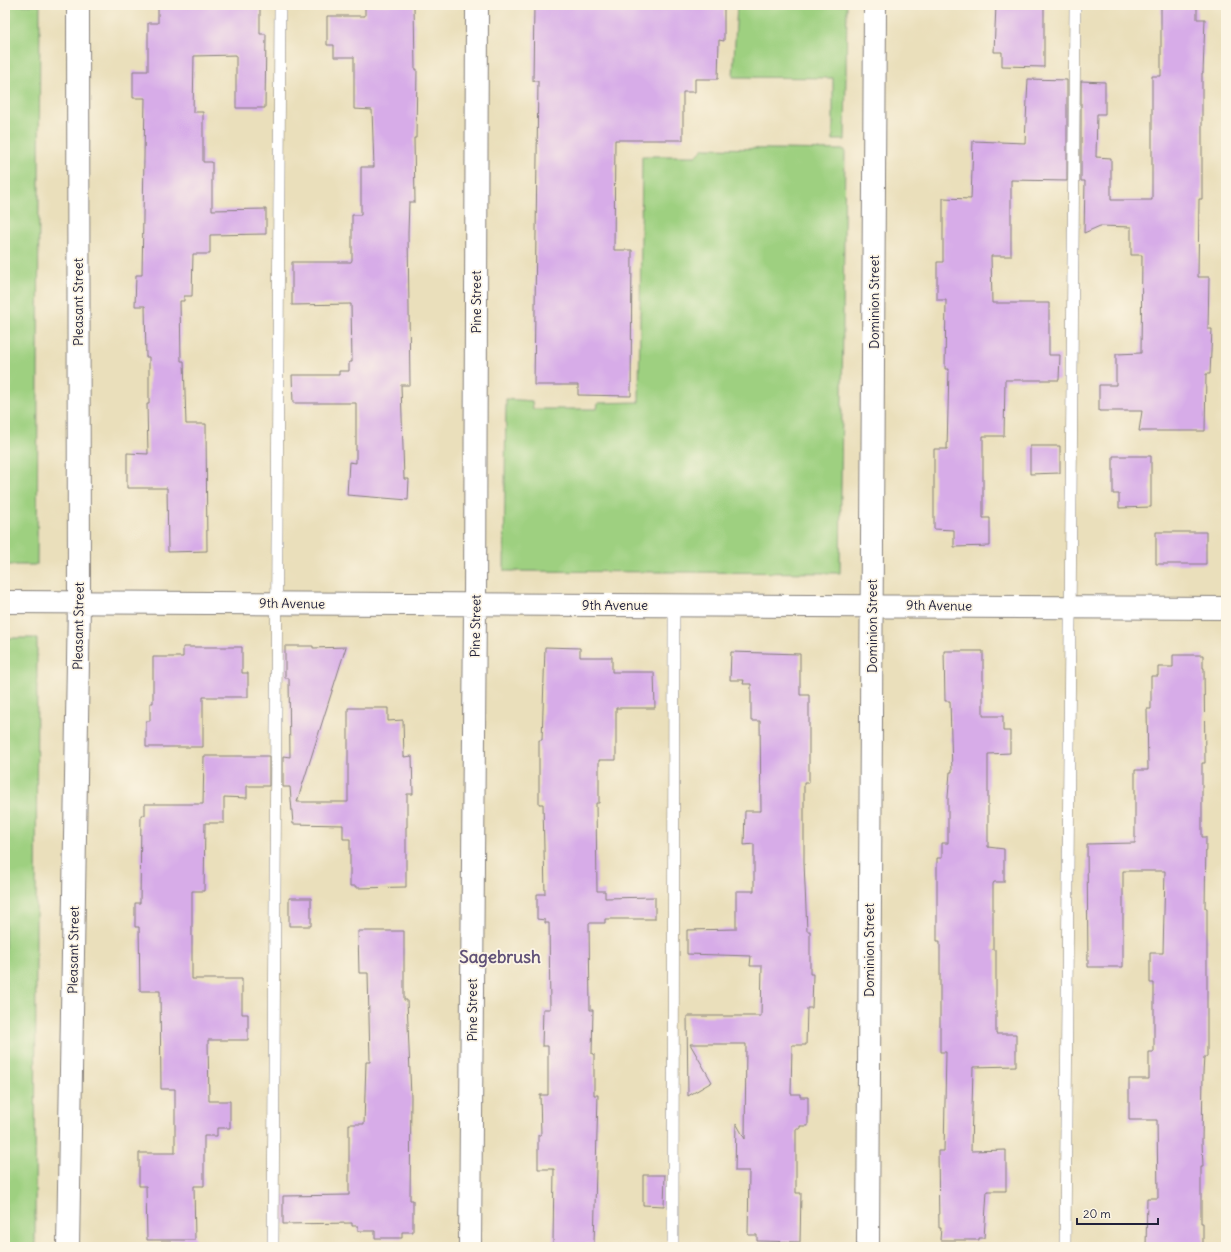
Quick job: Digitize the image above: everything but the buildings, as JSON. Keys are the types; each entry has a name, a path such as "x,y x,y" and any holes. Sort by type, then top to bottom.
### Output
{"street":[{"name":"Pleasant Street","path":"68,1247 79,602 78,5"},
{"name":"Pine Street","path":"470,1247 475,605 477,5"},
{"name":"Dominion Street","path":"868,1247 875,5"},
{"name":"9th Avenue","path":"5,602 475,605 674,604 1226,608"}],"lane":[{"path":"273,1247 280,5"},
{"path":"1065,1247 1071,607 1074,5"},
{"path":"673,1247 674,604"}],"green space":[{"path":"5,5 40,5 37,565 5,565"},
{"path":"737,5 847,5 845,140 833,140 833,78 733,77"},
{"path":"704,148 845,150 840,573 504,571 506,399 532,401 533,409 597,409 598,403 639,402 642,156 696,156"},
{"path":"5,638 37,638 35,1247 5,1247"}],"district":[{"name":"Sagebrush","path":"500,957"}]}
